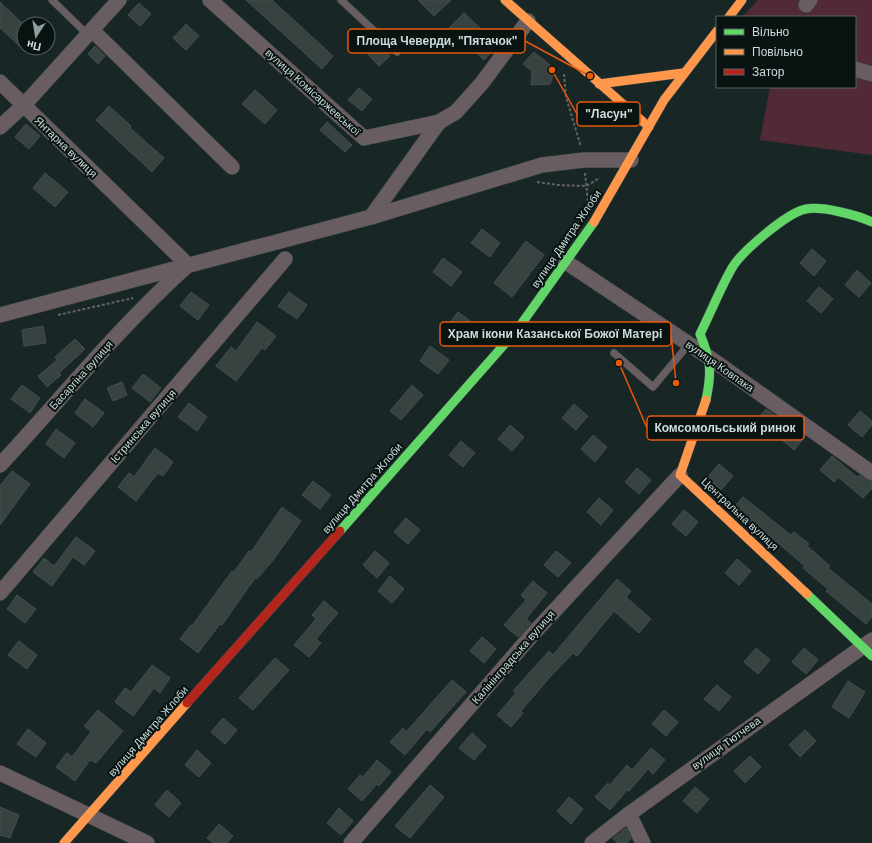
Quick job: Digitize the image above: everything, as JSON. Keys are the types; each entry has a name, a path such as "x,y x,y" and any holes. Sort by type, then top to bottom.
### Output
{"main road":[{"path":"505,0 528,22 649,127"},
{"path":"729,16 742,0"},
{"name":"вулиця Дмитра Жлоби","path":"64,843 517,330 591,228 664,100 683,73 716,32"},
{"path":"599,84 683,73"},
{"path":"680,475 707,396 710,374 710,358 700,334 733,266 786,218 806,210 827,210 864,218 872,222"},
{"name":"Центральна вулиця","path":"680,475 868,647"}],"street":[{"path":"0,127 24,105 119,0"},
{"name":"вулиця Комісаржевської","path":"210,0 364,138 439,122 456,112 482,83 528,22"},
{"path":"90,32 232,167"},
{"path":"856,69 872,74"},
{"name":"Янтарна вулиця","path":"0,82 188,265"},
{"path":"371,217 439,122"},
{"path":"0,315 371,217 542,165 584,160 631,160"},
{"name":"Істринська вулиця","path":"0,593 285,259"},
{"name":"вулиця Ковпака","path":"566,262 591,277 710,358 872,473"},
{"name":"Басаргіна вулиця","path":"0,465 87,368 164,287 188,265"},
{"name":"Калінінградська вулиця","path":"351,843 531,636 680,475"},
{"name":"вулиця Тютчева","path":"592,843 628,814 868,647"},
{"path":"0,773 147,843"},
{"path":"628,814 643,843"}],"lane":[{"path":"52,0 90,32"},
{"path":"341,0 397,52"},
{"path":"614,353 652,387 689,344"}],"path":[{"path":"564,72 566,97 584,160 588,207"}],"shaded area":[{"path":"758,0 872,0 872,155 760,140 770,88 856,88 856,16 743,16"}],"building":[{"path":"246,0 272,0 333,56 322,69"},
{"path":"418,0 451,0 434,16"},
{"path":"0,2 16,17 16,43 0,28"},
{"path":"139,3 151,14 140,26 128,15"},
{"path":"464,13 498,45 484,60 449,28"},
{"path":"186,24 199,36 186,50 173,38"},
{"path":"376,41 390,56 379,66 365,51"},
{"path":"95,46 105,56 98,64 88,54"},
{"path":"534,52 555,69 550,84 531,85 532,71 523,64"},
{"path":"359,88 372,99 362,111 348,100"},
{"path":"255,90 277,110 265,124 242,104"},
{"path":"109,106 131,126 130,128 164,158 152,172 96,120"},
{"path":"327,122 352,145 345,152 320,130"},
{"path":"26,124 40,136 29,149 15,137"},
{"path":"45,173 68,192 55,207 33,188"},
{"path":"482,229 500,243 490,257 471,243"},
{"path":"526,241 544,255 512,297 494,283"},
{"path":"812,249 826,261 814,276 800,263"},
{"path":"443,258 462,272 451,286 433,272"},
{"path":"857,270 871,283 859,297 845,285"},
{"path":"819,287 833,299 821,313 807,301"},
{"path":"191,292 209,305 198,320 180,306"},
{"path":"289,292 307,305 297,319 278,306"},
{"path":"458,312 477,326 466,340 447,326"},
{"path":"257,322 276,336 265,350 262,348 236,381 216,366 231,347 236,351"},
{"path":"43,326 46,343 24,346 22,330"},
{"path":"75,339 85,349 59,373 61,375 47,387 38,376 57,360 55,357"},
{"path":"430,346 449,360 438,374 420,361"},
{"path":"143,374 161,388 150,402 132,388"},
{"path":"122,382 127,395 113,401 107,388"},
{"path":"22,385 40,398 30,413 11,399"},
{"path":"412,385 423,395 401,420 390,411"},
{"path":"85,399 104,413 93,427 75,413"},
{"path":"189,403 207,417 197,431 178,417"},
{"path":"574,404 588,416 576,430 562,418"},
{"path":"766,409 805,437 794,450 757,419"},
{"path":"860,411 872,421 872,425 862,437 848,425"},
{"path":"510,425 524,437 512,451 498,439"},
{"path":"56,429 75,443 64,458 46,444"},
{"path":"593,435 607,447 595,462 581,449"},
{"path":"461,441 475,453 463,467 449,455"},
{"path":"155,448 173,462 163,476 158,473 136,501 118,487 129,473 134,477"},
{"path":"832,456 857,477 859,475 872,482 872,488 863,498 838,477 834,482 820,470"},
{"path":"719,464 733,476 721,490 707,478"},
{"path":"637,468 651,480 639,494 625,482"},
{"path":"12,471 30,484 0,525 0,486"},
{"path":"313,481 331,495 320,509 302,495"},
{"path":"743,497 791,535 794,532 809,544 807,546 830,566 828,568 872,604 872,617 866,624 826,591 828,589 803,568 805,566 771,537 769,540 733,508"},
{"path":"599,498 613,510 601,525 587,512"},
{"path":"282,507 301,521 274,559 257,579 255,578 222,625 220,624 198,653 180,639 191,625 192,626 232,571 234,572 249,551 251,552"},
{"path":"684,510 698,522 686,536 672,524"},
{"path":"406,518 420,530 408,544 394,532"},
{"path":"76,537 95,551 84,565 73,557 52,586 33,572 44,558 54,566"},
{"path":"375,551 389,563 377,578 363,565"},
{"path":"556,551 571,563 558,577 544,565"},
{"path":"737,559 751,571 739,585 725,573"},
{"path":"390,576 404,589 392,603 378,591"},
{"path":"617,579 631,591 626,597 651,619 639,633 614,611 577,656 573,653 550,677 521,711 523,713 511,727 497,715 516,693 513,691 549,651 553,655"},
{"path":"533,581 547,593 526,619 531,623 518,637 504,625 526,600 521,595"},
{"path":"17,595 36,609 25,623 7,609"},
{"path":"324,601 338,613 316,639 321,643 309,657 294,645 316,619 312,615"},
{"path":"482,637 496,649 484,663 470,651"},
{"path":"19,641 37,655 27,669 8,655"},
{"path":"756,648 770,660 758,674 744,662"},
{"path":"804,648 818,660 806,674 792,662"},
{"path":"275,658 289,670 253,710 239,698"},
{"path":"152,665 170,678 160,693 154,688 133,716 115,702 125,688 131,692"},
{"path":"452,680 466,692 430,732 427,729 405,755 390,742 403,728 406,732"},
{"path":"848,681 865,692 849,718 832,707"},
{"path":"717,685 731,697 719,711 704,699"},
{"path":"98,710 123,731 96,763 90,760 75,781 56,767 67,753 72,757 91,732 84,726"},
{"path":"664,710 678,722 666,736 652,724"},
{"path":"223,718 237,730 225,744 211,732"},
{"path":"28,729 46,743 36,757 17,744"},
{"path":"805,730 816,741 800,757 789,745"},
{"path":"472,733 486,746 474,760 459,748"},
{"path":"651,748 665,760 653,774 648,769 610,810 595,797 608,783 610,785 627,765 632,770"},
{"path":"197,750 211,763 199,777 185,765"},
{"path":"750,756 761,767 745,783 734,771"},
{"path":"377,760 391,772 379,786 377,784 362,801 348,789 360,775 363,777"},
{"path":"430,785 444,797 410,838 395,826"},
{"path":"695,787 709,799 697,813 683,801"},
{"path":"167,790 181,803 169,817 155,805"},
{"path":"569,797 583,809 571,824 557,811"},
{"path":"0,807 19,815 10,838 0,835"},
{"path":"339,808 353,821 341,835 327,823"},
{"path":"219,824 233,836 227,843 213,843 207,838"},
{"path":"626,828 631,839 626,843 617,843 613,838"}],"traffic: fast":[{"path":"706,400 710,373 708,359 700,334 723,284 732,268 745,252 788,217 806,209 813,208 839,212 872,222"},
{"path":"340,531 517,330 594,222"},
{"path":"807,594 872,656"}],"traffic: slow":[{"path":"505,0 649,127"},
{"path":"730,16 742,0"},
{"path":"594,222 664,100 716,32"},
{"path":"599,84 683,73"},
{"path":"706,400 680,475 807,594"},
{"path":"64,843 187,703"}],"traffic: jam":[{"path":"187,703 340,531"}],"place":[{"name":"\"Ласун\"","path":"552,70"},
{"name":"Площа Чеверди, \"Пятачок\"","path":"590,76"},
{"name":"Комсомольський ринок","path":"619,363"},
{"name":"Храм ікони Казанської Божої Матері","path":"676,383"}]}
